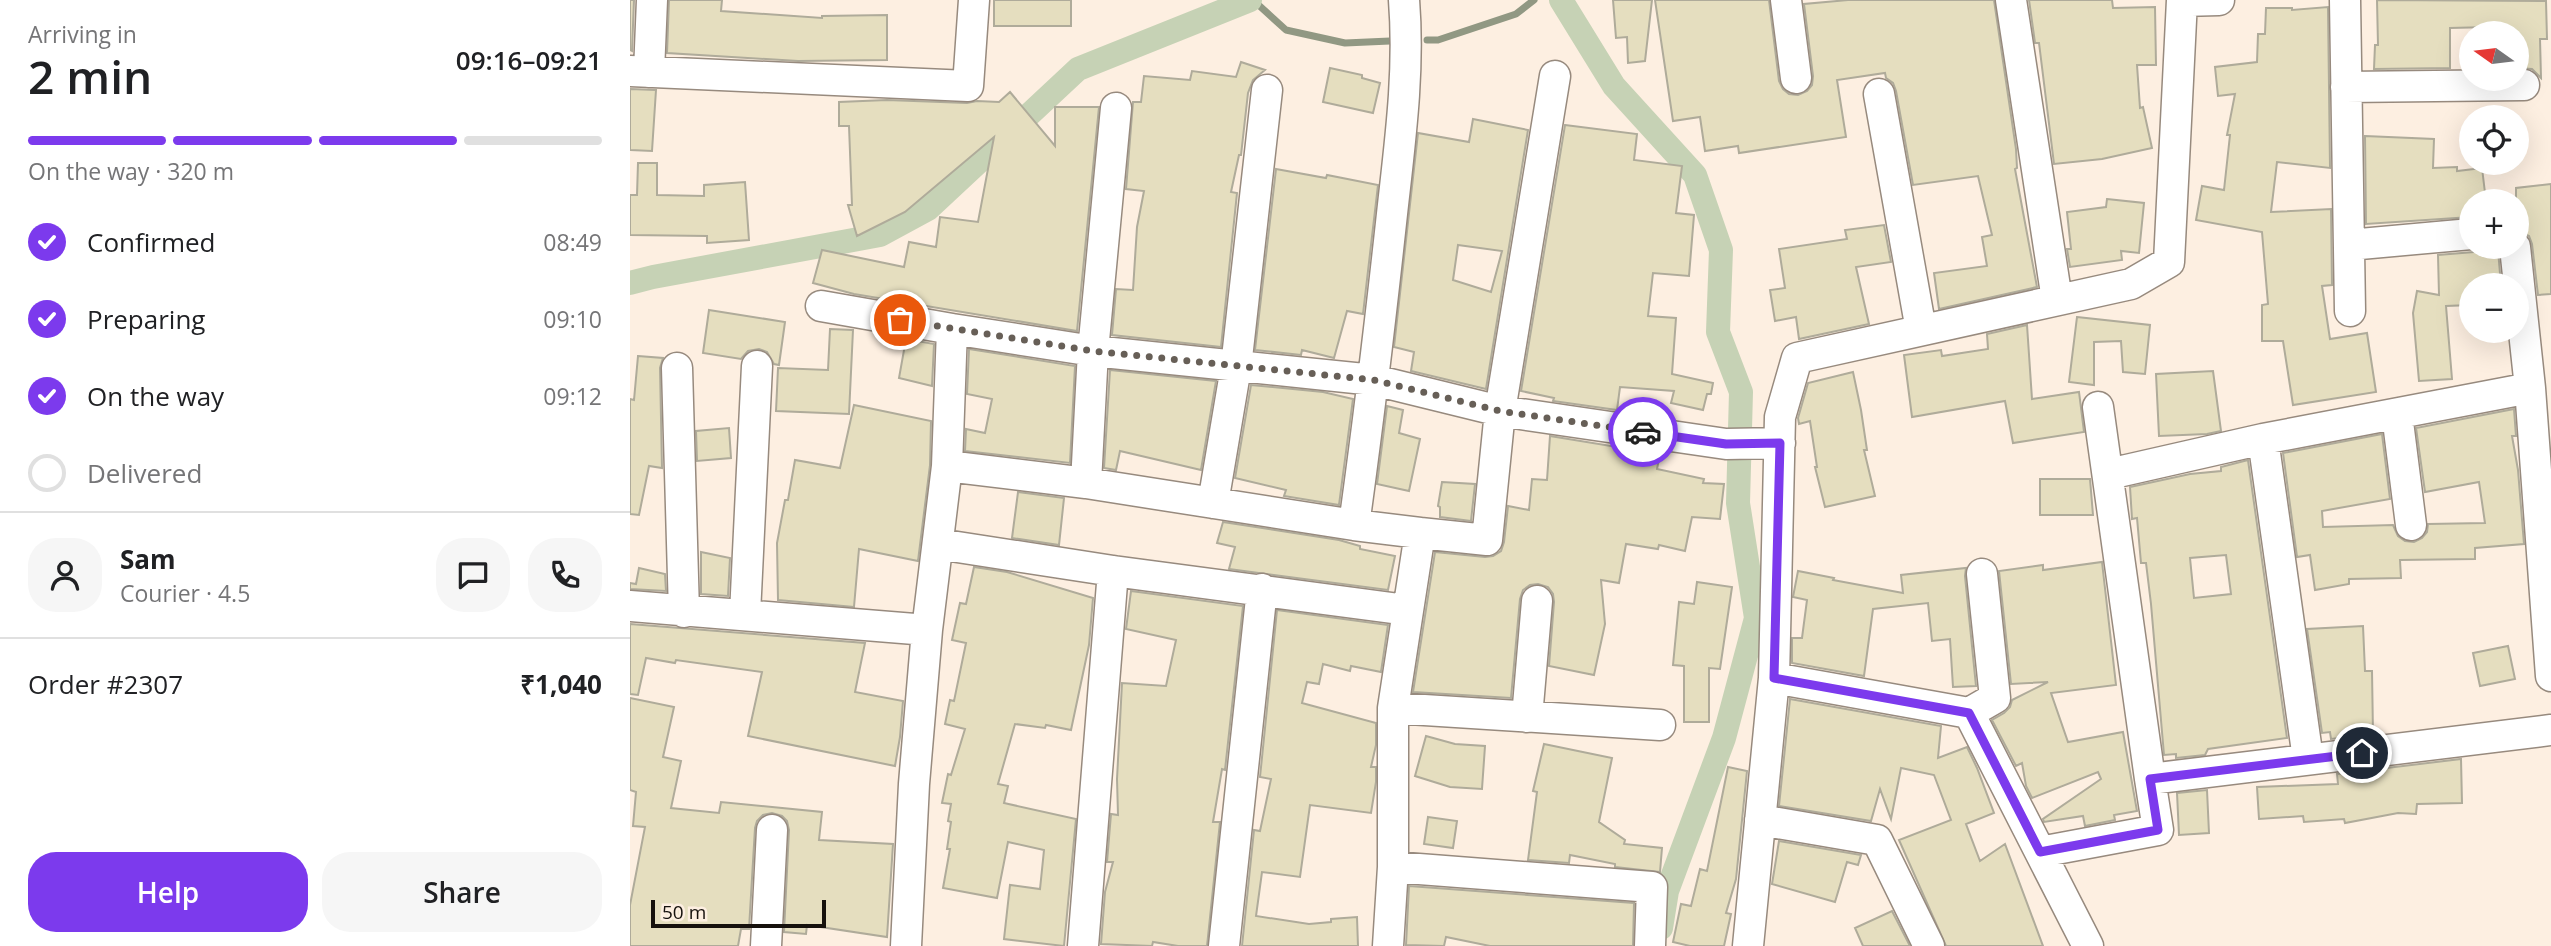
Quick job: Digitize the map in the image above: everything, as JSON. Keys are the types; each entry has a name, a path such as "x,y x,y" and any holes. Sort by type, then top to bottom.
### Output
{"street":[{"path":"652,0 640,71 968,86 974,0"},
{"path":"1354,525 1374,380 1403,113 1408,43 1404,0"},
{"path":"1786,0 1796,78"},
{"path":"2011,0 2057,300"},
{"path":"1748,946 1774,678 1780,417 1797,358 2131,284 2169,262 2182,1 2219,0"},
{"path":"2345,0 2350,311"},
{"path":"947,467 1086,483 1354,525 1487,540 1500,411 1555,76"},
{"path":"2346,87 2459,86"},
{"path":"1213,503 1236,367 1267,90"},
{"path":"1879,94 1921,330"},
{"path":"1086,483 1093,351 1116,108"},
{"path":"2349,246 2459,234"},
{"path":"2516,259 2530,388 2551,676"},
{"path":"821,306 1093,351 1374,380 1500,411 1726,444 1779,443"},
{"path":"906,946 914,784 927,630 947,467 952,329"},
{"path":"745,614 757,366"},
{"path":"677,368 684,612"},
{"path":"2109,474 2263,439 2530,388"},
{"path":"2040,852 2158,830 2098,407"},
{"path":"2397,414 2411,525"},
{"path":"2263,439 2308,759"},
{"path":"1388,946 1393,867 1393,708 1420,533"},
{"path":"938,544 1113,571 1407,610"},
{"path":"1083,946 1113,571"},
{"path":"1774,678 1969,713 1995,698 1982,574"},
{"path":"1224,946 1262,589"},
{"path":"1527,717 1537,601"},
{"path":"630,606 927,630"},
{"path":"1393,708 1660,725"},
{"path":"1969,713 2088,946"},
{"path":"2150,779 2551,730"},
{"path":"1760,820 1877,840 1929,946"},
{"path":"766,946 772,830"},
{"path":"1393,867 1652,887 1650,946"}],"building":[{"path":"630,0 634,0 632,51 630,50"},
{"path":"669,0 722,0 721,11 822,18 887,15 887,60 798,61 667,53"},
{"path":"994,0 1071,0 1071,26 994,26"},
{"path":"1613,0 1652,0 1645,61 1628,63 1627,37 1616,38"},
{"path":"1655,0 1769,0 1779,81 1789,94 1798,95 1812,85 1813,76 1804,4 1848,0 1994,0 2016,149 2015,169 2037,287 1939,309 1934,273 1987,266 1982,237 1992,235 1978,176 1913,185 1896,91 1885,73 1837,80 1846,137 1739,153 1738,146 1705,151 1700,117 1673,121"},
{"path":"2029,0 2112,0 2113,8 2155,7 2156,65 2137,65 2140,108 2143,107 2152,148 2102,159 2054,164 2039,43 2035,43"},
{"path":"2377,0 2546,1 2547,39 2540,39 2541,78 2529,69 2529,21 2459,21 2459,28 2450,28 2450,68 2374,69 2375,45 2378,45"},
{"path":"2328,7 2330,168 2277,162 2271,212 2331,209 2332,285 2322,286 2330,339 2367,333 2376,392 2293,405 2283,341 2262,341 2262,305 2268,304 2262,232 2196,220 2202,186 2224,190 2230,135 2227,135 2235,94 2218,96 2215,67 2257,62 2258,34 2265,34 2266,8 2292,10"},
{"path":"1241,62 1265,70 1253,80 1248,93 1241,155 1231,192 1237,193 1221,347 1112,335 1116,289 1133,290 1137,227 1144,191 1126,189 1133,102 1141,102 1144,76 1190,80 1192,71 1236,77"},
{"path":"1330,68 1362,75 1362,78 1380,83 1373,113 1323,102"},
{"path":"630,89 656,90 652,151 630,150"},
{"path":"1010,92 1055,146 1055,107 1099,107 1077,331 854,294 813,283 822,250 904,267 909,242 936,247 940,217 978,222 994,137 905,212 857,236 848,205 852,205 849,126 839,126 839,102 999,102"},
{"path":"1473,119 1528,130 1486,389 1411,371 1414,352 1394,347 1418,133 1469,142","holes":["1458,245 1502,251 1491,292 1453,280"]},
{"path":"1565,125 1637,134 1634,160 1682,166 1676,213 1694,215 1689,276 1653,273 1648,316 1676,318 1672,374 1713,383 1703,410 1671,403 1674,391 1620,387 1617,410 1553,401 1554,398 1521,391"},
{"path":"2365,136 2434,139 2433,168 2457,167 2459,175 2483,175 2485,189 2459,189 2459,218 2366,224"},
{"path":"638,163 657,163 657,195 704,196 704,185 745,182 749,240 707,243 707,236 630,235 630,195 637,195"},
{"path":"1276,169 1378,185 1363,314 1347,311 1334,358 1302,350 1301,355 1255,350"},
{"path":"2551,184 2551,294 2538,295 2529,236 2529,189 2516,188"},
{"path":"2107,199 2144,203 2139,253 2121,251 2122,260 2070,267 2067,212 2106,207"},
{"path":"1884,225 1891,262 1856,267 1869,324 1799,339 1796,317 1775,321 1770,290 1785,288 1779,249 1847,239 1845,230"},
{"path":"2459,253 2459,259 2499,259 2500,273 2459,273 2459,305 2446,306 2452,379 2419,381 2413,313 2417,291 2439,295 2438,255"},
{"path":"709,310 785,322 779,365 774,364 767,352 759,349 748,351 741,359 703,353"},
{"path":"2077,317 2150,325 2145,374 2123,372 2121,341 2094,342 2094,385 2069,382"},
{"path":"2027,325 2032,399 2079,392 2084,432 2013,443 2005,401 1912,417 1904,355 1941,350 1942,356 1988,349 1987,334"},
{"path":"830,329 853,330 849,414 776,411 778,368 828,370"},
{"path":"906,339 934,344 932,386 899,378"},
{"path":"969,349 1075,366 1070,463 965,451 966,429 985,433 992,399 967,394"},
{"path":"638,356 663,358 660,368 662,468 649,466 639,515 630,514 630,399 634,400"},
{"path":"1110,370 1216,381 1201,470 1120,451 1116,470 1104,468"},
{"path":"2213,371 2221,431 2159,436 2156,374"},
{"path":"1853,372 1867,450 1864,450 1875,496 1825,507 1815,467 1810,421 1799,424 1798,418 1808,383"},
{"path":"1251,385 1323,392 1353,399 1339,505 1284,496 1286,490 1235,478"},
{"path":"854,405 931,421 930,465 918,561 859,549 854,607 778,600 777,543 795,460 840,468"},
{"path":"1387,406 1403,410 1399,433 1420,439 1409,491 1377,484"},
{"path":"2514,409 2516,436 2512,436 2518,470 2524,544 2475,548 2475,559 2400,560 2401,578 2349,579 2349,584 2315,590 2310,555 2297,557 2283,453 2382,434 2390,499 2322,511 2323,527 2393,525 2398,536 2405,541 2414,542 2427,532 2428,524 2485,523 2479,482 2425,492 2416,428"},
{"path":"729,428 731,458 697,461 696,431"},
{"path":"1550,436 1660,454 1657,469 1704,479 1703,483 1724,484 1720,519 1692,517 1685,551 1659,545 1658,549 1626,544 1619,583 1601,580 1605,624 1594,675 1549,666 1553,594 1548,587 1538,584 1523,590 1520,599 1511,698 1413,692 1435,552 1485,557 1501,551 1508,506 1529,510 1532,479 1547,480"},
{"path":"2248,460 2287,738 2208,749 2205,755 2176,758 2176,754 2164,755 2146,563 2141,563 2137,518 2132,519 2130,487 2190,474 2221,471 2221,467","holes":["2226,555 2231,594 2194,598 2190,558"]},
{"path":"2040,479 2090,479 2093,515 2040,515"},
{"path":"1442,482 1475,484 1471,521 1440,517 1438,506"},
{"path":"1018,492 1064,498 1059,545 1012,538"},
{"path":"1223,522 1339,540 1360,546 1360,549 1395,556 1388,590 1229,569 1235,547 1217,543"},
{"path":"701,552 730,558 728,596 701,594"},
{"path":"2102,562 2116,685 2051,693 2068,742 2123,732 2137,811 2114,815 2115,820 2085,826 2083,816 2044,822 2043,819 2101,779 2098,772 2032,798 2026,786 2022,763 2016,766 1992,720 2010,707 2012,700 2048,682 2011,684 1999,571 2043,565 2043,570"},
{"path":"974,567 1007,572 1093,598 1089,645 1071,730 1046,725 1045,728 1015,724 998,784 1008,786 1004,803 1076,819 1064,946 1004,939 1010,885 1040,889 1044,850 1008,842 997,898 943,888 950,849 947,849 951,804 942,803 948,774 951,775 965,729 945,724 950,700 954,701 966,643 952,640 960,603 966,604"},
{"path":"639,568 665,574 666,591 630,589 630,583 636,584"},
{"path":"1966,568 1976,686 1953,687 1950,639 1932,641 1928,603 1873,609 1864,676 1792,663 1792,638 1802,638 1807,600 1793,597 1798,571 1903,593 1901,575"},
{"path":"1697,582 1732,587 1720,669 1709,668 1709,722 1684,722 1684,666 1673,665 1679,602 1694,604"},
{"path":"1131,591 1243,606 1225,770 1222,769 1213,822 1220,822 1207,946 1178,946 1153,942 1152,946 1101,944 1105,892 1113,862 1107,862 1111,814 1118,815 1122,683 1166,686 1176,640 1126,629"},
{"path":"1277,610 1388,625 1381,672 1351,666 1350,671 1323,664 1319,684 1307,682 1302,703 1376,723 1376,745 1371,767 1376,767 1376,782 1371,813 1310,805 1300,877 1262,872 1256,916 1309,924 1357,917 1358,946 1242,946 1254,830 1260,831 1271,779 1260,777"},
{"path":"630,624 865,643 855,692 903,701 895,766 748,736 762,672 646,658 638,695 630,694"},
{"path":"2363,626 2365,671 2372,671 2373,734 2331,739 2330,732 2322,733 2307,629"},
{"path":"2508,646 2515,679 2480,686 2473,653"},
{"path":"630,698 674,707 663,757 681,761 671,808 719,813 721,802 822,812 819,840 893,844 887,937 807,925 806,934 784,932 789,830 787,821 782,816 772,813 763,815 755,828 749,929 741,929 738,946 630,946 630,905 645,827 633,826 636,792 630,790"},
{"path":"1790,699 1941,726 1938,758 1967,747 1994,813 1966,824 1980,861 2005,844 2043,946 1946,946 1899,840 1951,820 1934,775 1901,768 1891,819 1880,789 1871,821 1779,806"},
{"path":"1426,736 1455,744 1485,746 1482,789 1450,787 1415,776"},
{"path":"1544,744 1612,758 1599,822 1625,840 1624,844 1662,848 1660,872 1615,867 1615,864 1570,855 1569,863 1528,860 1537,792 1533,791"},
{"path":"2461,759 2462,803 2417,804 2416,814 2398,813 2345,823 2344,819 2304,822 2303,816 2259,819 2257,787 2338,784 2337,774"},
{"path":"1728,767 1747,771 1736,879 1726,913 1731,914 1724,946 1690,946 1673,942 1681,904 1691,906 1700,869 1707,871"},
{"path":"2207,790 2209,833 2179,835 2177,793"},
{"path":"1428,817 1457,821 1453,848 1424,844"},
{"path":"1779,841 1861,855 1858,865 1847,862 1835,902 1772,884"},
{"path":"1409,886 1634,903 1633,946 1490,946 1446,937 1444,946 1406,945"},
{"path":"1892,911 1910,946 1863,946 1855,928"}],"waterway":[{"path":"630,283 880,235 928,209 1078,69 1250,0"},
{"path":"1253,0 1286,30 1345,43 1390,41"},
{"path":"1427,40 1438,40 1516,14 1534,0"},
{"path":"1561,0 1614,86 1695,175 1721,250 1718,332 1741,392 1738,503 1756,618 1724,738 1667,891 1661,928"}],"way so far":[{"path":"900,320 1093,351 1374,380 1500,411 1643,432"}],"route":[{"path":"1643,432 1726,444 1780,443 1774,678 1969,713 2040,852 2158,830 2150,779 2362,753"}]}
